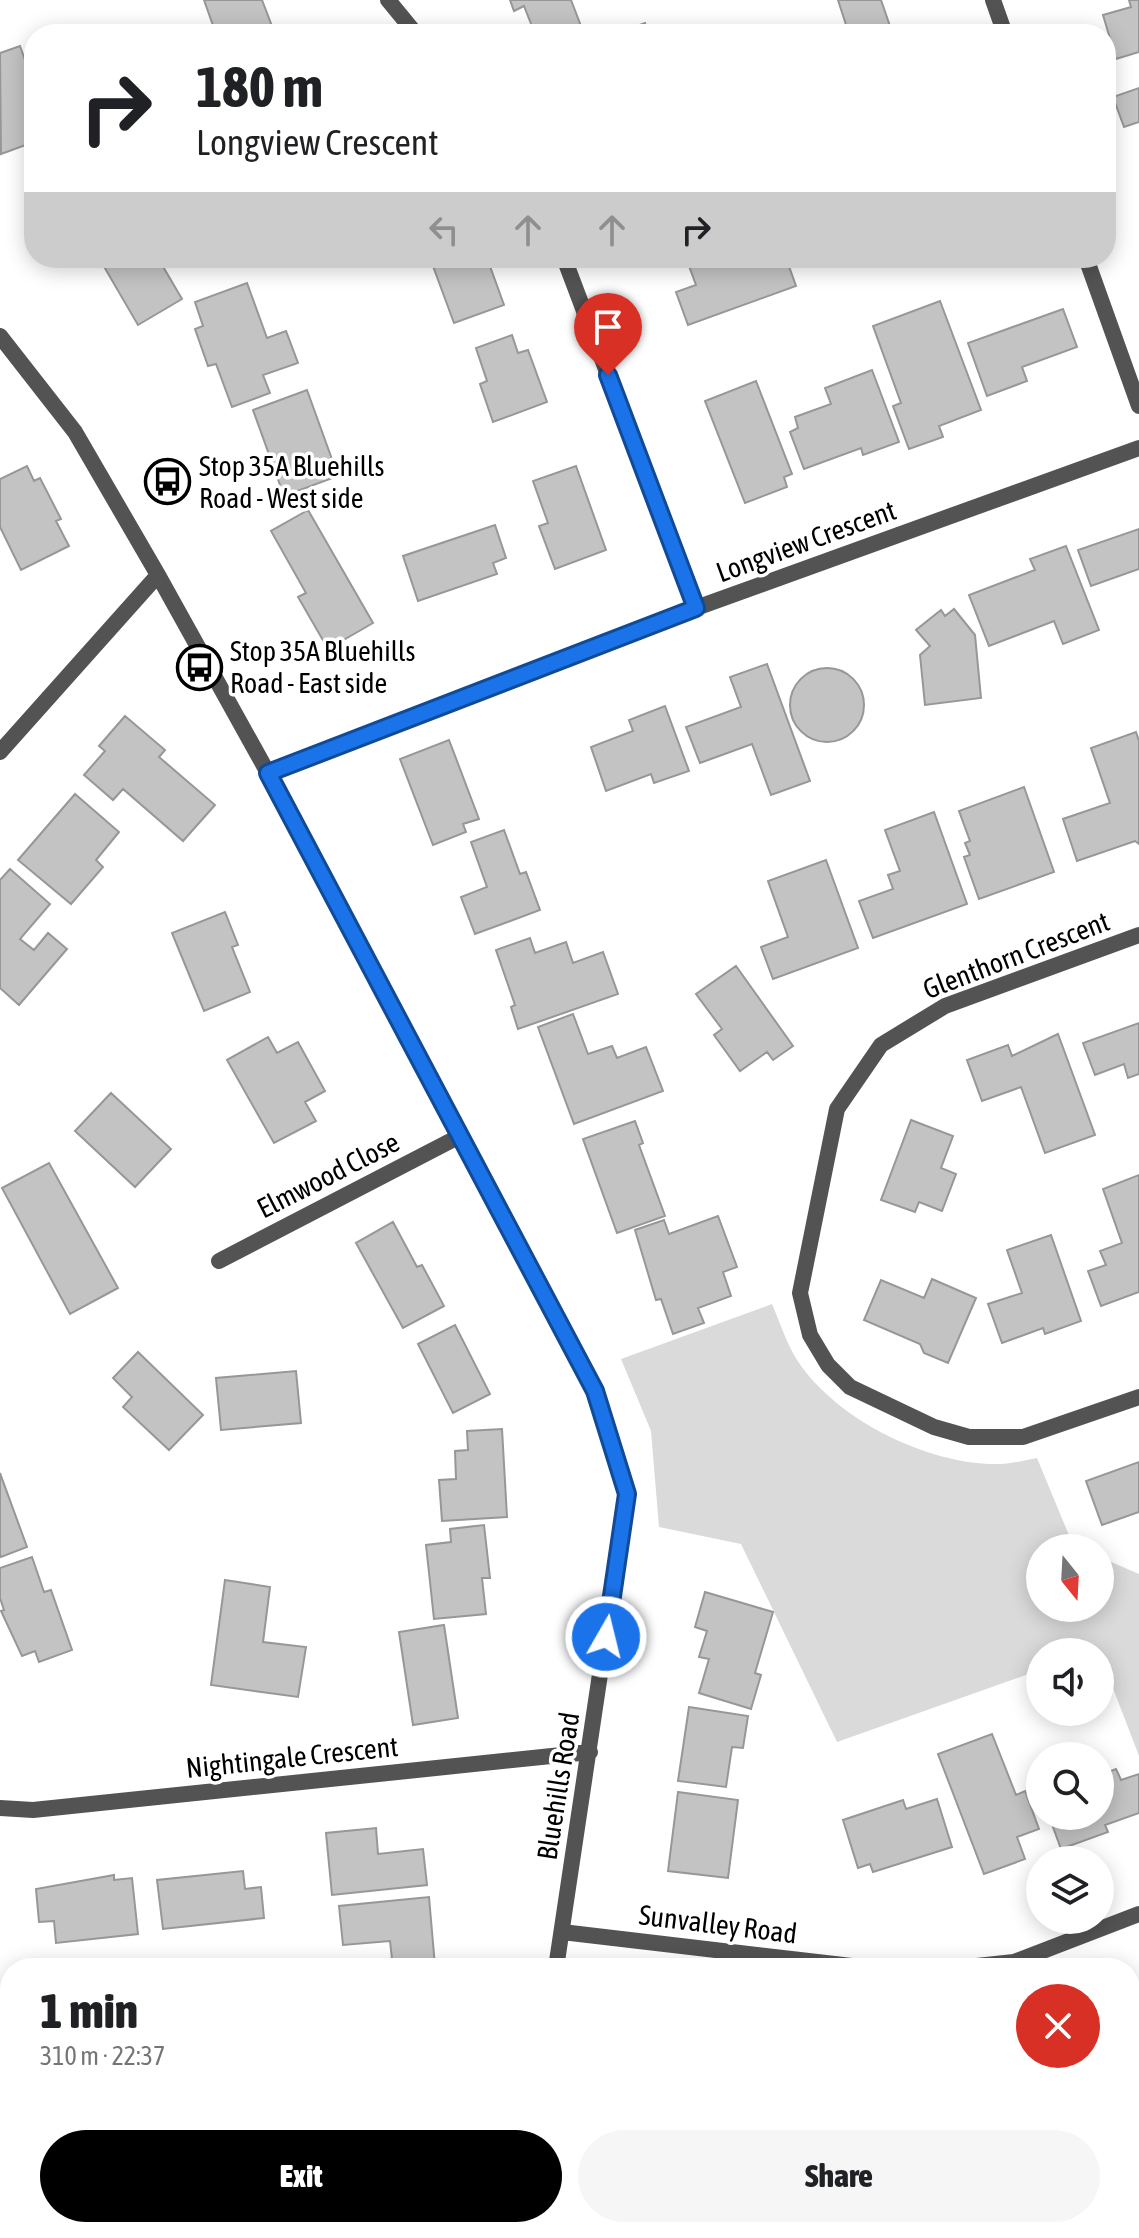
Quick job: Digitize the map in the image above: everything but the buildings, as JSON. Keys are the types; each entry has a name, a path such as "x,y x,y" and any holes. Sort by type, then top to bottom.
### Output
{"street":[{"path":"388,0 408,24"},
{"path":"993,0 1001,24"},
{"path":"568,268 696,608"},
{"path":"1090,268 1139,406"},
{"name":"Bluehills Road","path":"0,336 75,432 158,575 268,773 595,1391 627,1494 558,1958"},
{"name":"Longview Crescent","path":"268,773 696,608 1139,448"},
{"path":"0,752 158,575"},
{"name":"Glenthorn Crescent","path":"1139,935 945,1006 881,1045 837,1109 800,1293 810,1335 828,1365 850,1387 934,1427 969,1437 998,1440 1023,1437 1139,1397"},
{"name":"Elmwood Close","path":"219,1261 460,1136"},
{"name":"Nightingale Crescent","path":"0,1808 33,1810 590,1752"},
{"path":"1024,1958 1139,1914"},
{"name":"Sunvalley Road","path":"562,1932 784,1958"}],"shaded area":[{"path":"772,1304 794,1355 811,1378 832,1399 884,1434 943,1457 972,1462 1005,1464 1037,1458 1068,1534 1026,1534 1026,1622 1114,1622 1114,1563 1139,1574 1139,1756 1114,1691 1114,1638 1026,1638 1026,1675 837,1742 741,1544 659,1527 651,1431 621,1359"}],"place":[{"name":"Stop 35A Bluehills Road - West side","path":"168,482"},
{"name":"Stop 35A Bluehills Road - East side","path":"199,667"}],"route":[{"path":"606,1637 627,1494 595,1391 268,773 696,608 608,375"}]}
